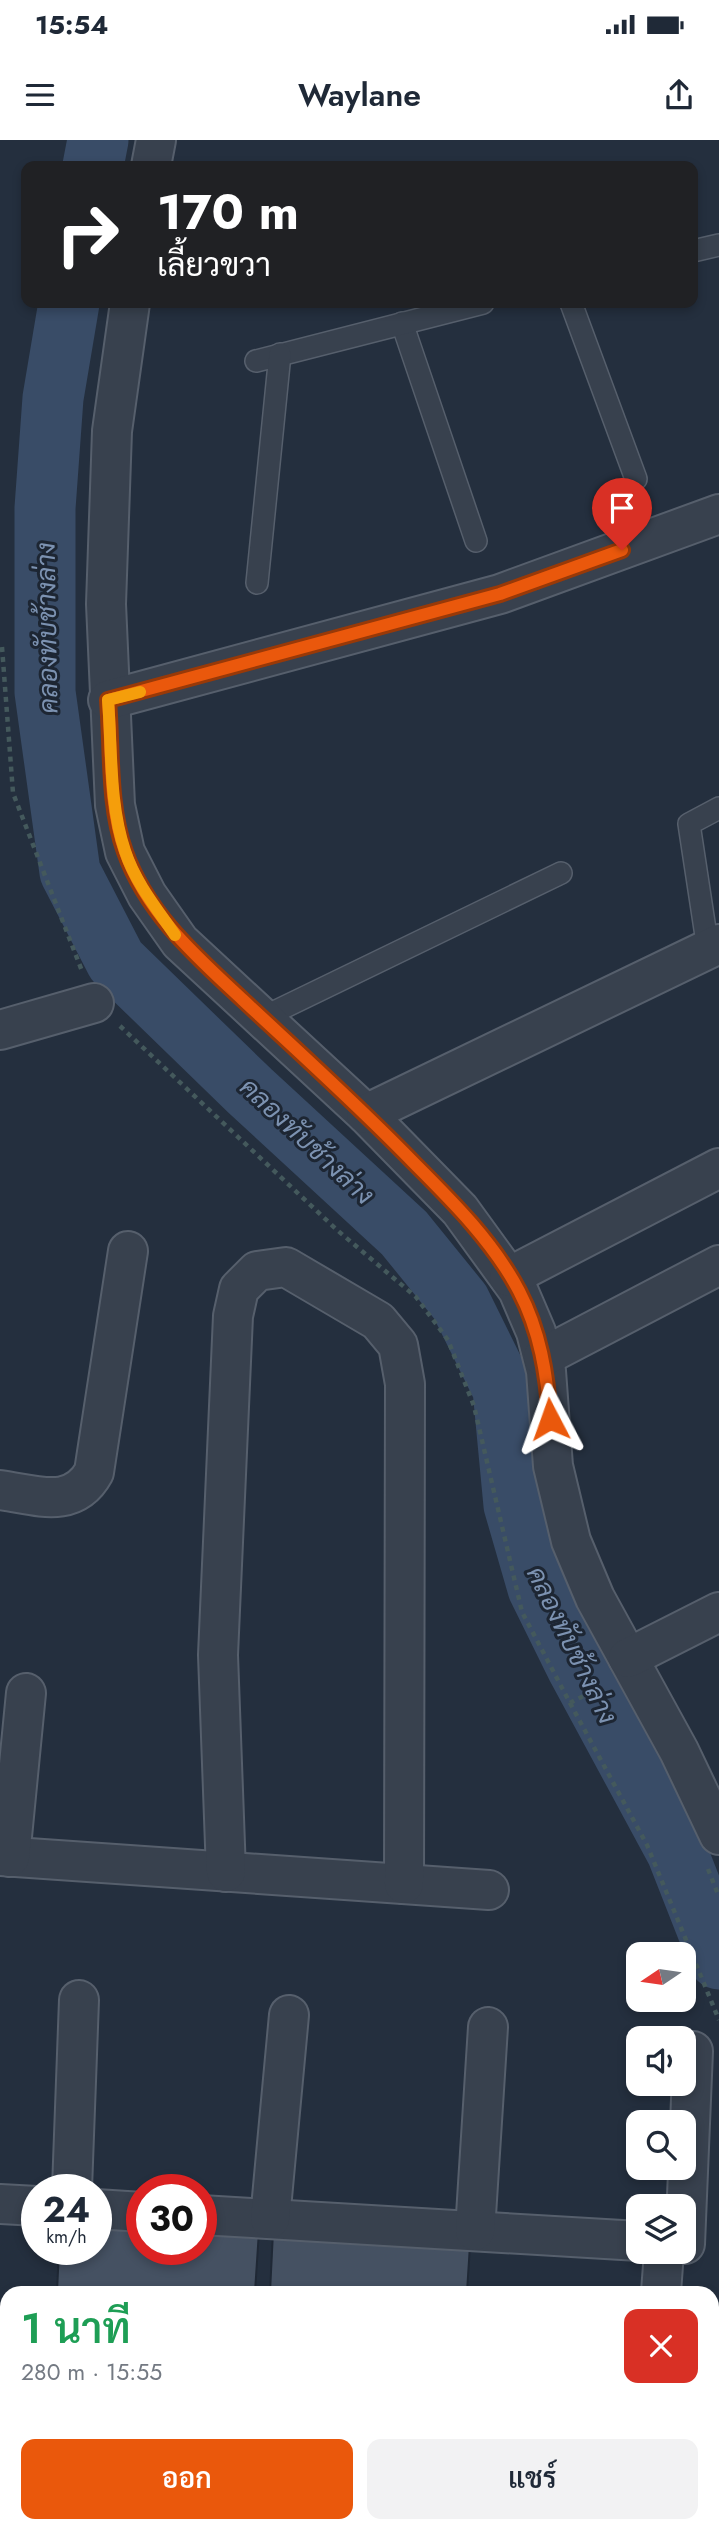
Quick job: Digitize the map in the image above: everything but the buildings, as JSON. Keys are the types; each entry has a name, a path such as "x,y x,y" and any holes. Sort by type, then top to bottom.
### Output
{"street":[{"path":"152,161 156,140"},
{"path":"129,308 112,431 106,604 108,700 115,805 125,852 147,895 180,942 366,1114 460,1210 519,1290 536,1332 546,1371 553,1466 571,1541 595,1598 628,1658 710,1793 719,1835"},
{"path":"108,700 500,594 719,514"},
{"path":"366,1114 714,946"},
{"path":"0,1030 94,1003"},
{"path":"509,1277 719,1168"},
{"path":"0,1490 65,1498 85,1488 94,1472 128,1251"},
{"path":"542,1357 719,1265"},
{"path":"226,1872 218,1655 233,1316 239,1289 257,1271 286,1267 379,1321 398,1345 405,1384 404,1884"},
{"path":"628,1658 719,1612"},
{"path":"26,1693 5,1857 489,1890"},
{"path":"73,2174 79,2000"},
{"path":"270,2219 289,2015"},
{"path":"475,2231 488,2027"},
{"path":"690,2194 693,2096"},
{"path":"0,2204 21,2205"},
{"path":"217,2216 626,2240"},
{"path":"665,2286 677,2264"}],"lane":[{"path":"698,250 719,245"},
{"path":"257,361 463,308"},
{"path":"573,308 636,479"},
{"path":"402,323 476,541"},
{"path":"257,583 280,354"},
{"path":"714,946 689,824 719,808"},
{"path":"262,1018 561,873"}],"path":[{"path":"570,1703 647,1845 719,2020"}],"waterway":[{"name":"คลองทับช้างล่าง","path":"94,161 98,140"},
{"name":"คลองทับช้างล่าง","path":"68,308 53,398 45,508 45,692 70,872 116,961 250,1091 404,1233 460,1302 503,1389 514,1505 538,1588 577,1667 677,1852 719,1959"}],"slow traffic":[{"path":"140,692 108,700 115,805 125,852 147,895 175,935"}],"route":[{"path":"550,1419 546,1371 536,1332 519,1290 491,1249 460,1210 366,1114 180,942 147,895 125,852 115,805 108,700 500,594 622,550"}]}
